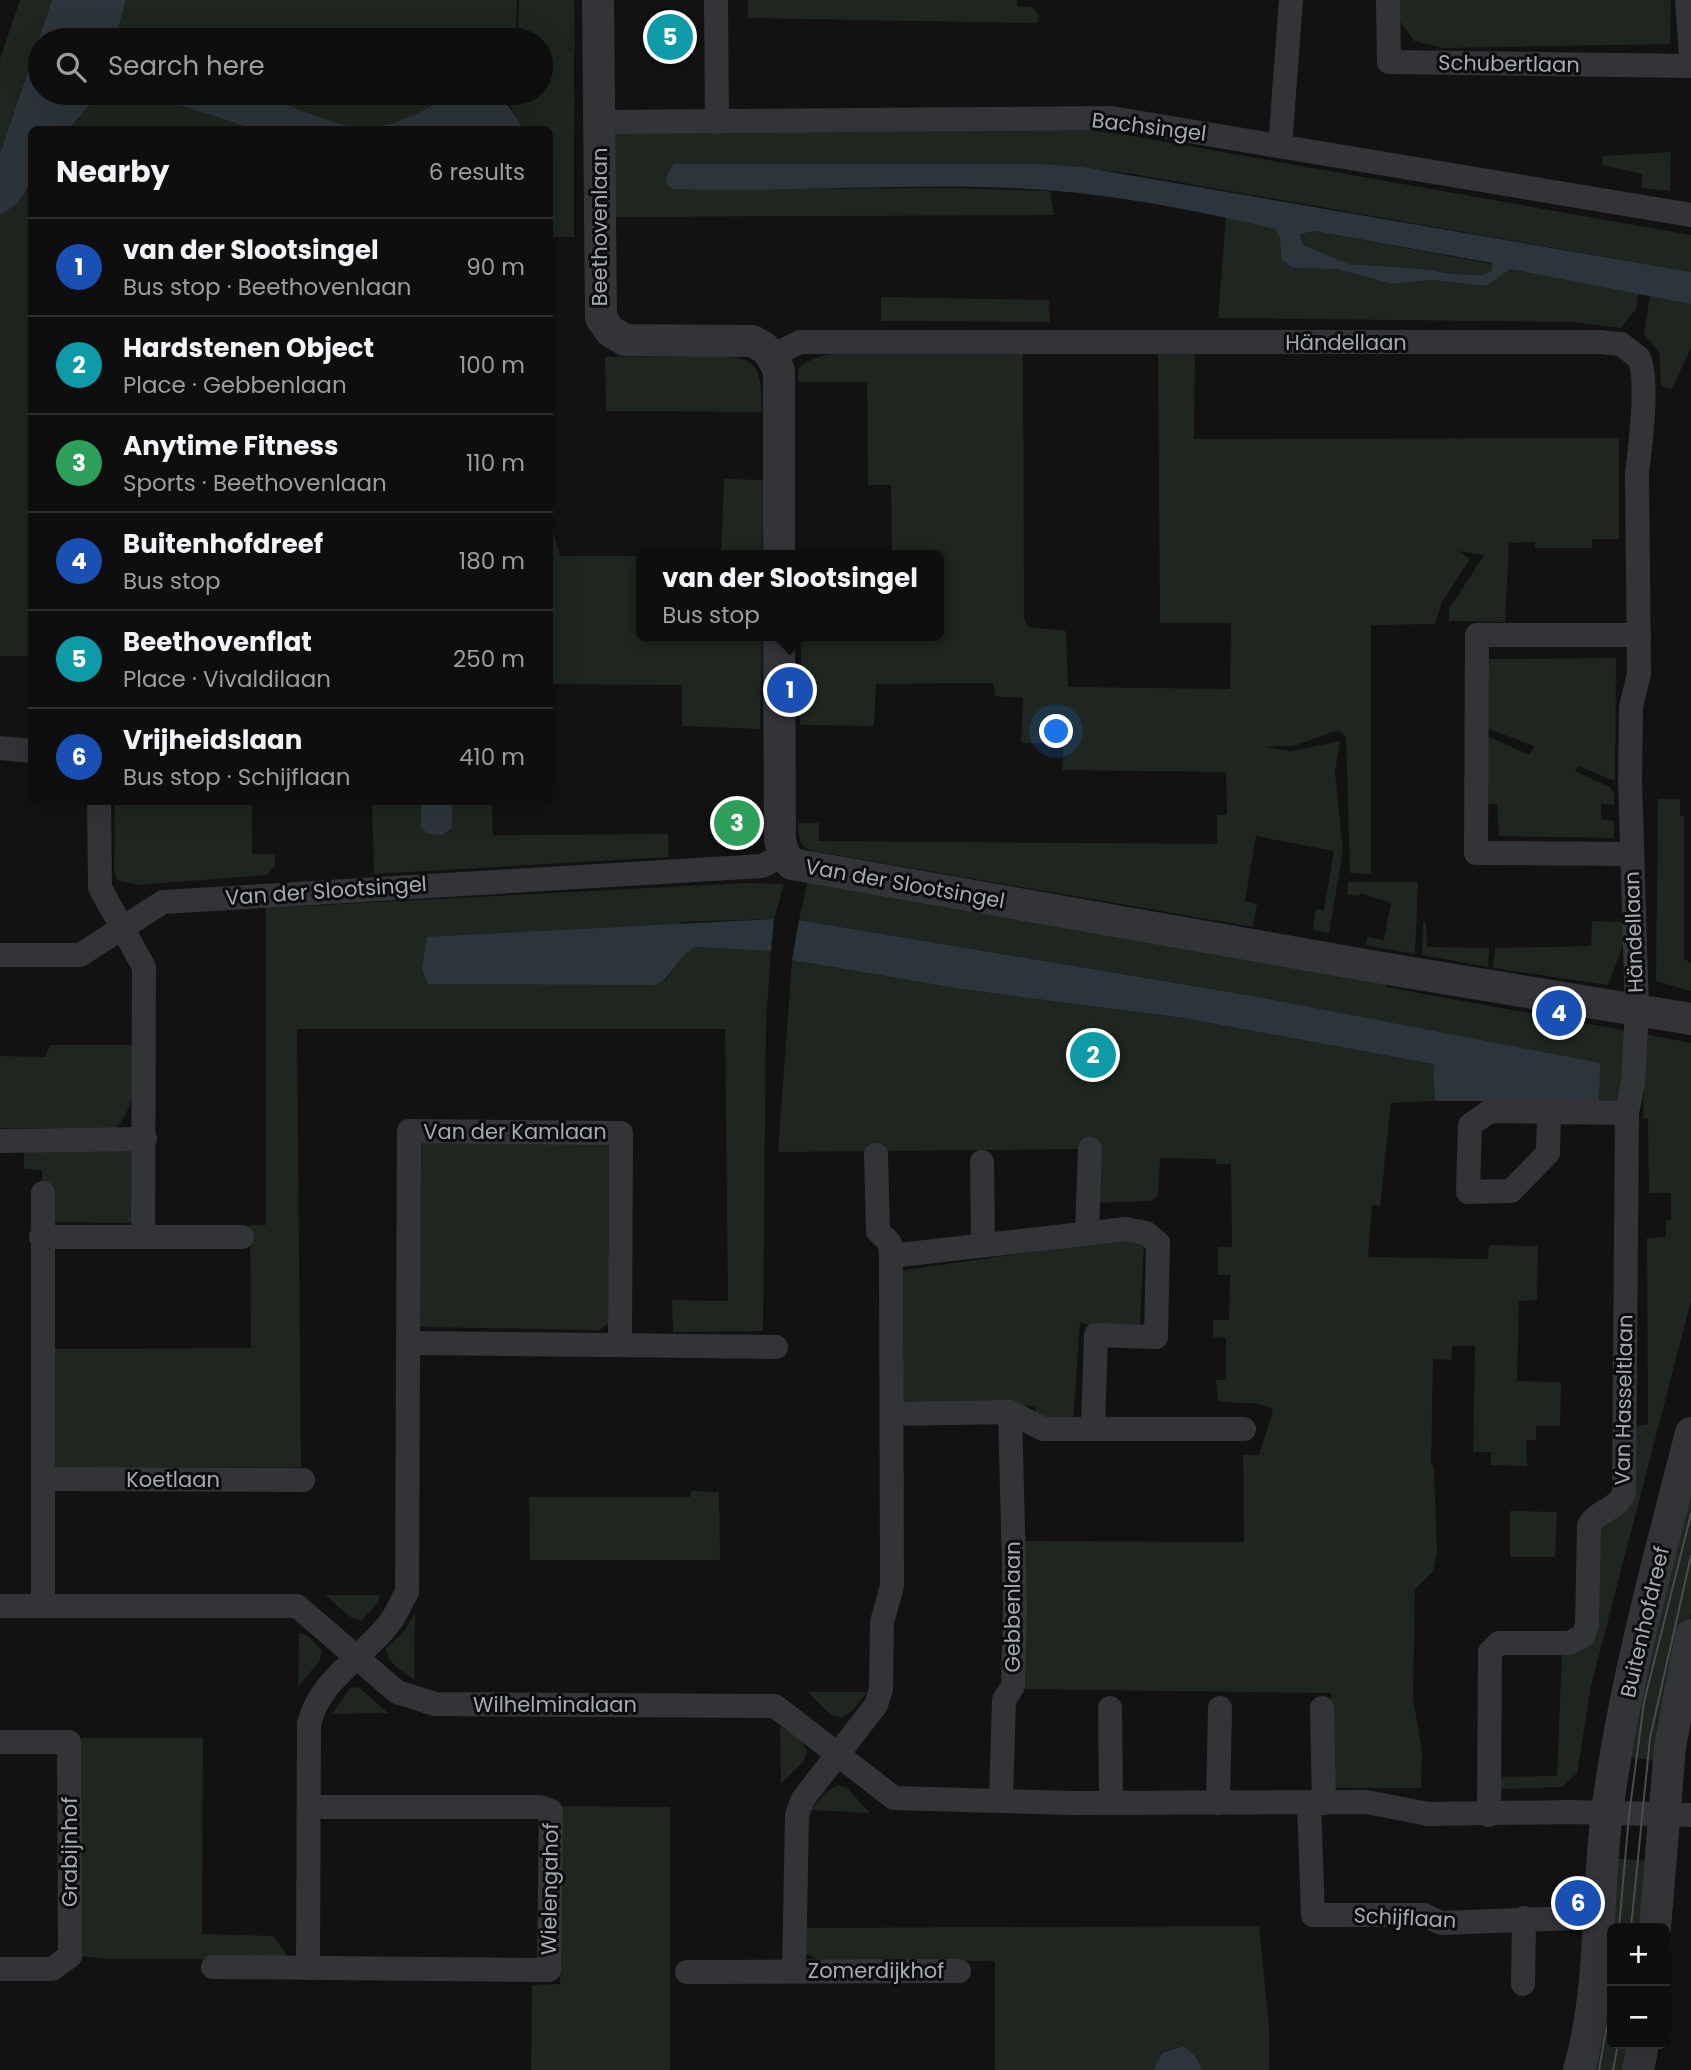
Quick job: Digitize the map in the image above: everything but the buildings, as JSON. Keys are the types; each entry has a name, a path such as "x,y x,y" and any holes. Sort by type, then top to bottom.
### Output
{"street":[{"name":"Beethovenlaan","path":"598,0 601,318 610,331 625,340 752,341 766,348 772,355"},
{"path":"716,0 717,122"},
{"path":"1280,146 1291,0"},
{"name":"Schubertlaan","path":"1388,0 1389,62 1691,66"},
{"path":"1688,0 1691,55"},
{"name":"Bachsingel","path":"599,122 1111,118 1691,215"},
{"name":"Händellaan","path":"772,355 800,342 947,340 1106,344 1621,344 1639,358 1642,372 1641,449 1637,474 1639,674 1631,707 1631,854 1637,1011"},
{"path":"772,355 779,371 779,550"},
{"name":"Händellaan","path":"1631,854 1476,853 1476,635 1639,635"},
{"path":"779,641 780,840 784,855"},
{"path":"0,748 28,751"},
{"path":"99,805 100,888 124,926 144,967 145,1139 142,1237"},
{"name":"Van der Slootsingel","path":"0,955 80,955 163,902 762,866 784,855 792,864 816,869 1691,1019"},
{"name":"Van Hasseltlaan","path":"1489,1815 1490,1652 1499,1643 1569,1643 1583,1636 1587,1625 1589,1525 1596,1516 1617,1504 1624,1493 1627,1113 1633,1083 1637,1011"},
{"path":"1549,1113 1627,1113"},
{"name":"Van der Kamlaan","path":"356,1655 390,1622 407,1592 409,1131 621,1133 620,1345"},
{"path":"0,1140 145,1139"},
{"path":"1087,1233 1090,1149"},
{"path":"839,1755 877,1705 881,1689 882,1622 892,1587 891,1256 890,1244 878,1231 876,1155"},
{"path":"982,1161 983,1244"},
{"path":"43,1193 43,1606"},
{"path":"891,1256 1126,1228 1146,1233 1158,1243 1156,1337 1096,1335 1093,1427"},
{"path":"41,1237 242,1237"},
{"path":"408,1343 776,1347"},
{"path":"892,1414 1010,1412 1043,1429 1244,1429"},
{"name":"Gebbenlaan","path":"1001,1800 1004,1700 1013,1686 1015,1607 1010,1412"},
{"name":"Buitenhofdreef","path":"1578,2070 1592,2006 1607,1814 1639,1634 1691,1433"},
{"name":"Koetlaan","path":"43,1479 303,1480"},
{"name":"Wilhelminalaan","path":"0,1606 297,1606 397,1692 435,1704 775,1706 894,1798 1316,1804 1367,1802 1429,1814 1607,1814"},
{"path":"1656,1923 1677,1816 1674,1715 1691,1635"},
{"path":"308,1968 309,1724 313,1708 356,1655"},
{"path":"1111,1708 1111,1802"},
{"path":"1218,1803 1220,1708"},
{"path":"1316,1804 1322,1708"},
{"name":"Grabijnhof","path":"0,1742 69,1742 70,1956 52,1969 0,1969"},
{"name":"Zomerdijkhof","path":"794,1972 797,1815 803,1799 839,1755"},
{"name":"Schijflaan","path":"1316,1804 1313,1915 1424,1915 1441,1923 1574,1918"},
{"name":"Wielengahof","path":"213,1967 548,1970 551,1811 540,1807 309,1807"},
{"path":"1607,1814 1677,1816"},
{"path":"1523,1984 1524,1918"},
{"name":"Zomerdijkhof","path":"687,1972 959,1971"},
{"path":"1638,2070 1642,2049"}],"shaded area":[{"path":"20,0 52,0 43,28 28,28 28,71 0,154 0,59"},
{"path":"52,0 126,0 118,28 43,28"},
{"path":"126,0 517,0 516,28 118,28"},
{"path":"519,0 574,0 575,49 562,48 574,50 574,237 553,237 553,126 521,126 510,105 553,105 553,28 518,28"},
{"path":"748,0 1017,0 1017,6 1033,7 1039,16 1037,23 748,18"},
{"path":"1398,0 1671,0 1670,44 1443,48 1414,41 1398,18"},
{"path":"28,71 28,105 90,105 72,126 28,126 27,189 21,199 0,214 0,154"},
{"path":"90,105 179,105 245,126 72,126"},
{"path":"179,105 284,105 351,126 245,126"},
{"path":"280,105 432,105 396,125 354,126 335,123"},
{"path":"433,105 508,105 521,126 378,126 395,123"},
{"path":"612,128 1089,130 1121,134 1691,235 1691,272 1127,173 1040,164 674,164 668,172 673,189 953,188 1050,191 1054,215 610,217"},
{"path":"1671,152 1670,191 1641,188 1643,174 1602,165 1603,156"},
{"path":"674,164 1040,164 1082,167 1691,272 1691,304 1510,269 1487,286 1431,280 1392,284 1337,269 1292,268 1281,259 1280,239 1275,229 1190,210 1103,196 1045,190 952,187 673,189 666,183 668,172","holes":["1314,231 1492,263 1492,270 1482,275 1349,264 1303,245 1300,234"]},
{"path":"28,188 28,656 0,656 0,214 22,198"},
{"path":"1226,217 1276,229 1280,239 1281,259 1292,268 1337,269 1392,284 1431,280 1487,286 1509,269 1639,292 1636,309 1621,328 1574,322 1218,318"},
{"path":"1314,231 1492,264 1492,270 1482,275 1453,274 1423,269 1349,264 1303,245 1300,233"},
{"path":"1650,295 1691,304 1691,348 1671,390 1661,385 1659,352 1644,334"},
{"path":"881,297 1049,300 1050,322 881,321"},
{"path":"1023,354 1024,618 1028,627 1066,631 1068,687 1230,689 1231,623 1160,623 1158,354 1195,354 1194,439 1619,438 1619,539 1592,539 1592,548 1535,548 1535,542 1509,543 1505,622 1449,621 1449,609 1484,555 1458,551 1470,559 1442,602 1435,624 1371,625 1371,874 1350,873 1346,737 1339,730 1293,746 1264,747 1292,751 1340,741 1335,772 1343,851 1329,933 1313,930 1316,909 1324,910 1334,851 1256,836 1245,901 1257,904 1253,927 813,851 802,844 798,823 819,823 819,841 1217,844 1217,815 1227,815 1226,772 1062,770 1064,743 1021,743 1023,698 995,696 993,683 876,684 874,726 800,725 801,641 944,641 944,550 892,550 891,485 868,485 867,382 798,382 798,369 804,364 825,355"},
{"path":"605,357 733,358 751,363 760,379 762,412 606,411"},
{"path":"724,479 763,480 762,550 721,550"},
{"path":"553,532 560,556 636,556 636,641 762,641 760,729 682,726 682,685 553,684"},
{"path":"1616,658 1615,781 1578,766 1575,771 1610,787 1614,793 1614,805 1601,804 1601,819 1614,821 1614,838 1499,836 1497,804 1487,804 1487,736 1530,755 1534,746 1487,728 1485,659"},
{"path":"1658,799 1680,799 1680,815 1684,816 1684,959 1691,963 1691,991 1656,981"},
{"path":"115,805 252,805 252,854 275,854 275,866 267,875 138,885 117,880 114,869"},
{"path":"372,805 421,805 421,827 452,828 452,805 492,805 493,835 668,834 669,857 374,874"},
{"path":"421,805 452,805 452,828 442,835 428,834 421,827"},
{"path":"808,879 1387,979 1386,987 1628,1031 1624,1094 1612,1107 1481,1106 1481,1101 1600,1064 1253,996 799,920"},
{"path":"1348,882 1418,882 1415,954 1366,945 1367,937 1384,940 1391,903 1360,893 1359,896 1347,894"},
{"path":"745,883 784,884 774,919 681,922 665,981 686,952 695,947 771,951 766,1022 763,1331 673,1332 672,1300 728,1301 725,1029 297,1029 301,1467 46,1467 45,1349 251,1348 250,1225 266,1225 266,908"},
{"path":"774,919 771,951 695,947 655,985 428,984 422,969 427,937"},
{"path":"799,920 1253,996 1600,1063 1599,1101 1435,1101 1433,1064 1183,1018 961,989 792,960"},
{"path":"1592,921 1623,922 1625,940 1608,985 1493,968 1495,948 1591,946"},
{"path":"1423,922 1426,922 1427,947 1489,948 1488,967 1422,955"},
{"path":"792,960 961,989 1183,1018 1433,1064 1435,1101 1391,1103 1380,1206 1372,1205 1368,1257 1488,1259 1489,1245 1538,1246 1537,1300 1519,1301 1517,1381 1561,1382 1560,1426 1536,1426 1536,1440 1526,1440 1527,1466 1491,1465 1491,1452 1473,1452 1475,1346 1452,1346 1451,1360 1433,1359 1431,1461 1434,1469 1437,1551 1433,1571 1415,1589 1413,1698 1422,1751 1421,1788 1332,1788 1331,1693 1016,1689 1016,1541 1244,1542 1243,1455 1259,1455 1273,1410 1261,1405 1218,1400 1216,1380 1226,1380 1226,1338 1213,1337 1213,1320 1229,1320 1230,1275 1218,1275 1218,1247 1232,1247 1231,1164 1216,1164 1216,1159 1160,1158 1158,1195 1151,1201 1096,1203 1095,1149 778,1152"},
{"path":"1645,1034 1691,1043 1691,1301 1591,1686 1577,1773 1562,1787 1498,1789 1499,1777 1557,1776 1562,1652 1571,1653 1594,1531 1619,1513 1634,1426 1648,1424 1647,1238 1666,1237 1666,1221 1671,1220 1671,1193 1649,1193 1648,1119 1643,1118"},
{"path":"50,1045 132,1045 131,1099 116,1128 0,1128 0,1056 45,1057"},
{"path":"418,1138 609,1141 608,1323 600,1330 420,1327"},
{"path":"139,1143 132,1163 131,1223 43,1222 42,1170 24,1169 24,1147"},
{"path":"1132,1238 1144,1244 1140,1324 1092,1326 1080,1322 1073,1422 1036,1421 1035,1406 898,1405 897,1271"},
{"path":"1691,1467 1691,1613 1677,1665 1661,1762 1624,1756"},
{"path":"691,1491 719,1492 720,1560 530,1560 529,1497 690,1497"},
{"path":"1510,1511 1557,1512 1555,1557 1510,1557"},
{"path":"325,1595 380,1595 378,1603 361,1621 350,1617"},
{"path":"415,1613 414,1679 392,1662 386,1648 405,1630"},
{"path":"299,1633 307,1635 322,1650 320,1660 298,1687"},
{"path":"358,1687 388,1713 332,1714 350,1688"},
{"path":"808,1692 867,1692 853,1710 842,1718 831,1715"},
{"path":"780,1726 799,1739 807,1751 804,1761 781,1784"},
{"path":"80,1738 203,1738 202,1934 274,1936 289,1959 105,1959 80,1956"},
{"path":"838,1785 848,1789 870,1813 811,1810 826,1792"},
{"path":"562,1806 670,1807 670,2070 531,2070 532,1985 560,1984"},
{"path":"1610,1858 1647,1861 1641,1923 1607,1923 1607,2049 1633,2049 1629,2070 1585,2070"},
{"path":"1259,1926 1269,2027 1269,2070 1203,2070 1196,2057 1177,2047 1162,2053 1153,2070 995,2070 995,1961 819,1960 804,1953 801,1928"},
{"path":"1183,2046 1196,2057 1203,2070 1153,2070 1162,2053"}],"tram line":[{"path":"1619,1923 1629,1815 1644,1702 1691,1514"},
{"path":"1632,1923 1650,1738 1691,1556"},
{"path":"1599,2070 1607,2025"},
{"path":"1613,2070 1617,2049"}],"place":[{"name":"Beethovenflat","path":"670,37"},
{"name":"van der Slootsingel","path":"790,690"},
{"name":"Anytime Fitness","path":"737,823"},
{"name":"Buitenhofdreef","path":"1559,1013"},
{"name":"Hardstenen Object","path":"1093,1055"},
{"name":"Vrijheidslaan","path":"1578,1903"}]}
